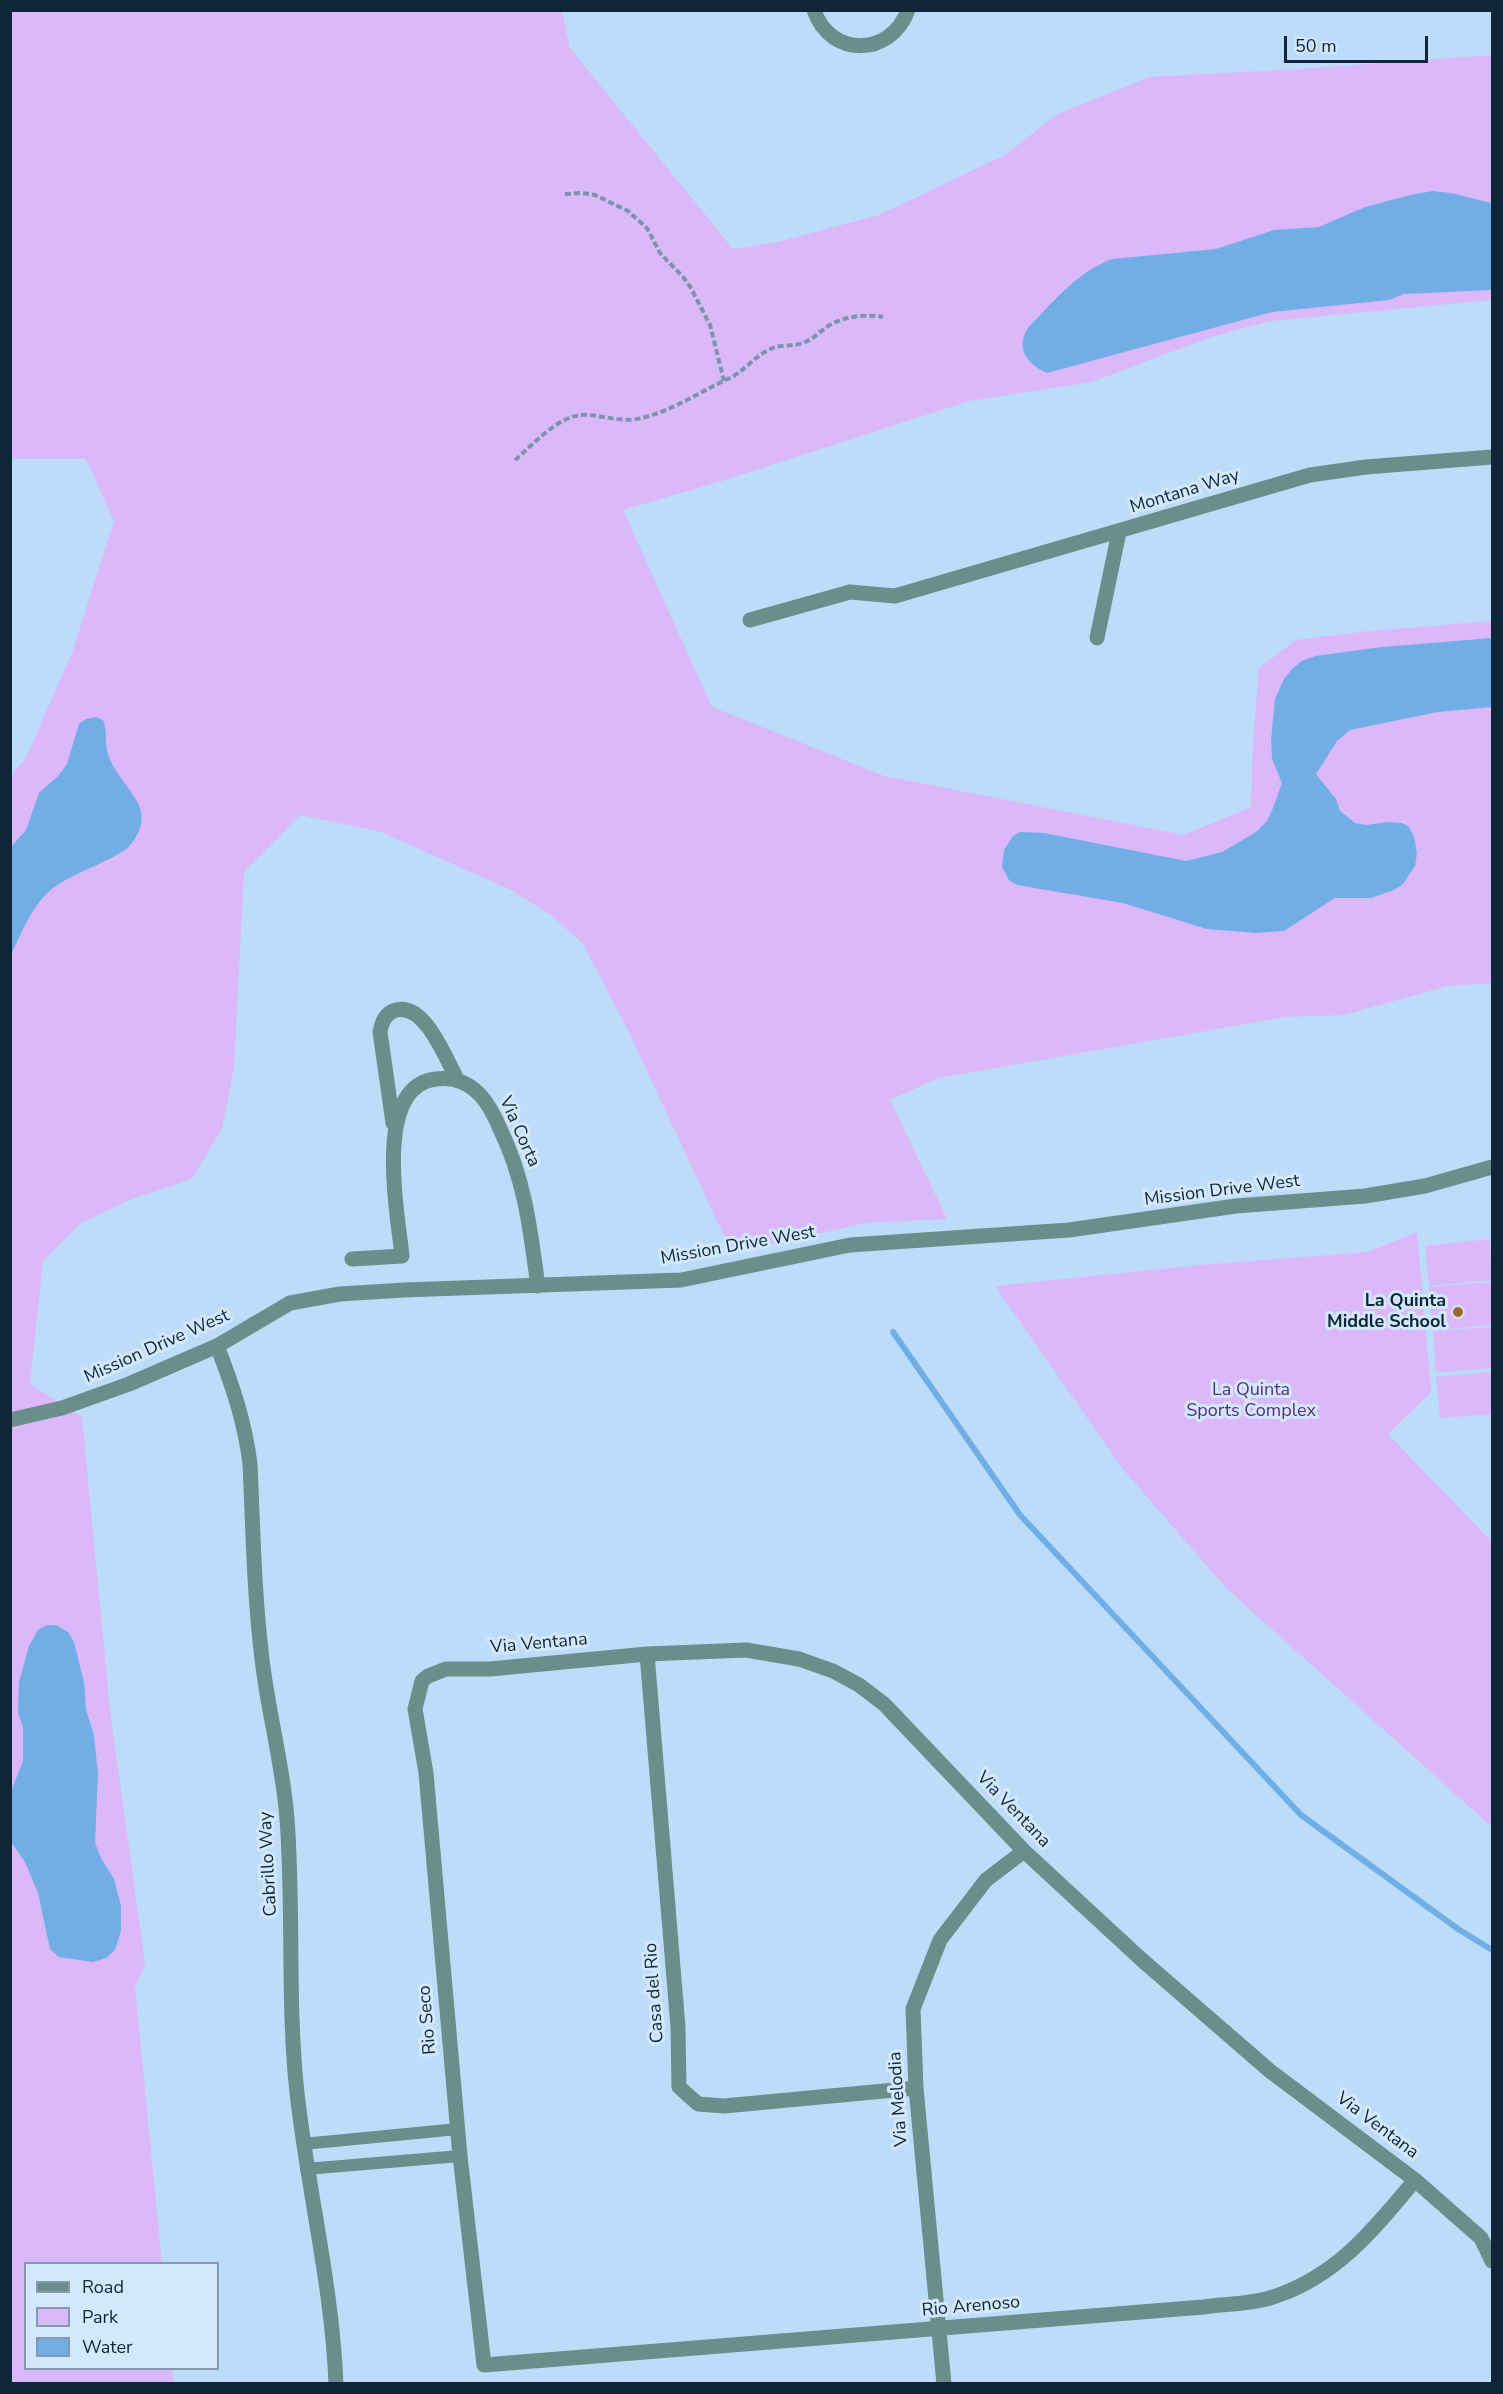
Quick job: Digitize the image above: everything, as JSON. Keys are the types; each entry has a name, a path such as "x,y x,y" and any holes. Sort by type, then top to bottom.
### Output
{"street":[{"path":"814,10 821,26 831,36 849,45 863,46 876,44 888,38 902,23 908,10"},
{"name":"Montana Way","path":"750,620 850,592 895,596 1310,475 1366,467 1492,458"},
{"path":"1098,638 1119,532"},
{"path":"352,1259 402,1256 393,1161 395,1135 401,1107 410,1092 431,1080 456,1079 428,1026 417,1013 407,1009 388,1013 382,1021 380,1032 395,1135"},
{"name":"Via Corta","path":"456,1079 469,1085 482,1096 512,1152 527,1203 538,1286"},
{"name":"Mission Drive West","path":"10,1420 62,1408 118,1388 217,1346 290,1303 340,1294 681,1280 850,1245 1069,1230 1236,1206 1365,1196 1425,1186 1492,1167"},
{"name":"Cabrillo Way","path":"217,1346 237,1401 250,1464 257,1619 286,1816 291,1891 292,2028 306,2169 327,2286 334,2341 336,2384"},
{"name":"Via Ventana","path":"428,1676 446,1669 490,1670 647,1654 746,1650 799,1659 833,1671 859,1685 884,1704 1024,1851 1143,1960 1270,2071 1415,2180 1481,2238 1492,2261"},
{"name":"Casa del Rio","path":"647,1654 678,2027 679,2087 698,2104 724,2106 916,2088"},
{"name":"Rio Seco","path":"428,1676 422,1681 415,1709 426,1773 460,2156 484,2365"},
{"name":"Via Melodia","path":"944,2384 916,2088 913,2009 940,1940 987,1880 1024,1851"},
{"name":"Rio Arenoso","path":"484,2365 1203,2307 1275,2297 1323,2274 1367,2237 1415,2180"}],"lane":[{"path":"303,2144 458,2129"},
{"path":"306,2169 460,2156"}],"path":[{"path":"335,10 365,10"},
{"path":"565,194 595,195 628,211 647,228 660,253 691,288 710,325 724,381"},
{"path":"515,460 560,423 577,415 628,421 643,418 667,410 741,372 775,347 805,343 839,321 861,315 883,318"}],"green space":[{"path":"11,11 562,11 570,48 733,249 778,242 879,215 1005,155 1056,115 1149,77 1492,55 1492,300 1271,321 1211,337 1092,382 969,401 725,480 623,510 712,707 884,776 1184,835 1251,807 1259,668 1296,640 1368,631 1492,621 1492,983 1448,986 1344,1015 1286,1017 939,1078 890,1100 947,1219 866,1223 732,1253 626,1026 582,943 551,915 509,889 381,832 300,815 244,872 234,1067 222,1129 192,1179 132,1199 81,1223 43,1261 30,1384 82,1417 110,1710 145,1964 135,1988 162,2262 24,2262 24,2370 172,2370 174,2383 11,2383 11,776 26,758 72,653 114,521 86,459 11,459"},
{"name":"La Quinta Sports Complex","path":"1417,1232 1431,1392 1388,1434 1492,1542 1492,1827 1226,1588 1122,1468 995,1286 1200,1265 1368,1252"},
{"path":"1490,1239 1492,1280 1429,1286 1425,1246"},
{"path":"1492,1282 1492,1325 1432,1330 1429,1287"},
{"path":"1492,1327 1492,1368 1436,1372 1433,1331"},
{"path":"1492,1372 1492,1414 1440,1418 1436,1377"}],"water":[{"path":"1433,191 1492,203 1492,290 1404,294 1389,300 1272,312 1047,373 1034,365 1025,355 1023,342 1028,328 1056,298 1077,280 1112,259 1216,249 1274,230 1319,227 1365,207"},
{"path":"1492,638 1492,707 1438,712 1350,730 1337,741 1316,774 1336,799 1340,811 1355,823 1366,825 1402,823 1409,827 1414,837 1417,853 1415,866 1403,884 1394,890 1371,898 1335,898 1284,931 1256,933 1207,929 1123,903 1017,885 1009,880 1002,867 1004,850 1013,836 1020,832 1044,833 1186,861 1222,852 1256,832 1267,821 1273,808 1282,783 1272,759 1271,741 1275,699 1284,679 1293,668 1302,661 1315,656 1382,647"},
{"path":"96,717 103,720 109,757 137,800 141,811 142,822 138,834 128,848 65,880 49,892 35,908 11,955 11,847 26,830 39,793 58,776 67,764 79,724 86,719"},
{"path":"47,1625 56,1625 68,1632 74,1642 84,1682 86,1710 94,1735 98,1774 95,1843 114,1879 121,1906 121,1931 115,1950 106,1958 93,1962 59,1957 50,1949 38,1893 25,1862 11,1842 11,1791 23,1761 23,1728 18,1712 19,1682 29,1646 38,1630"}],"waterway":[{"path":"893,1332 1020,1515 1301,1815 1458,1929 1492,1950"}],"place":[{"name":"La Quinta Middle School","path":"1458,1312"}]}
